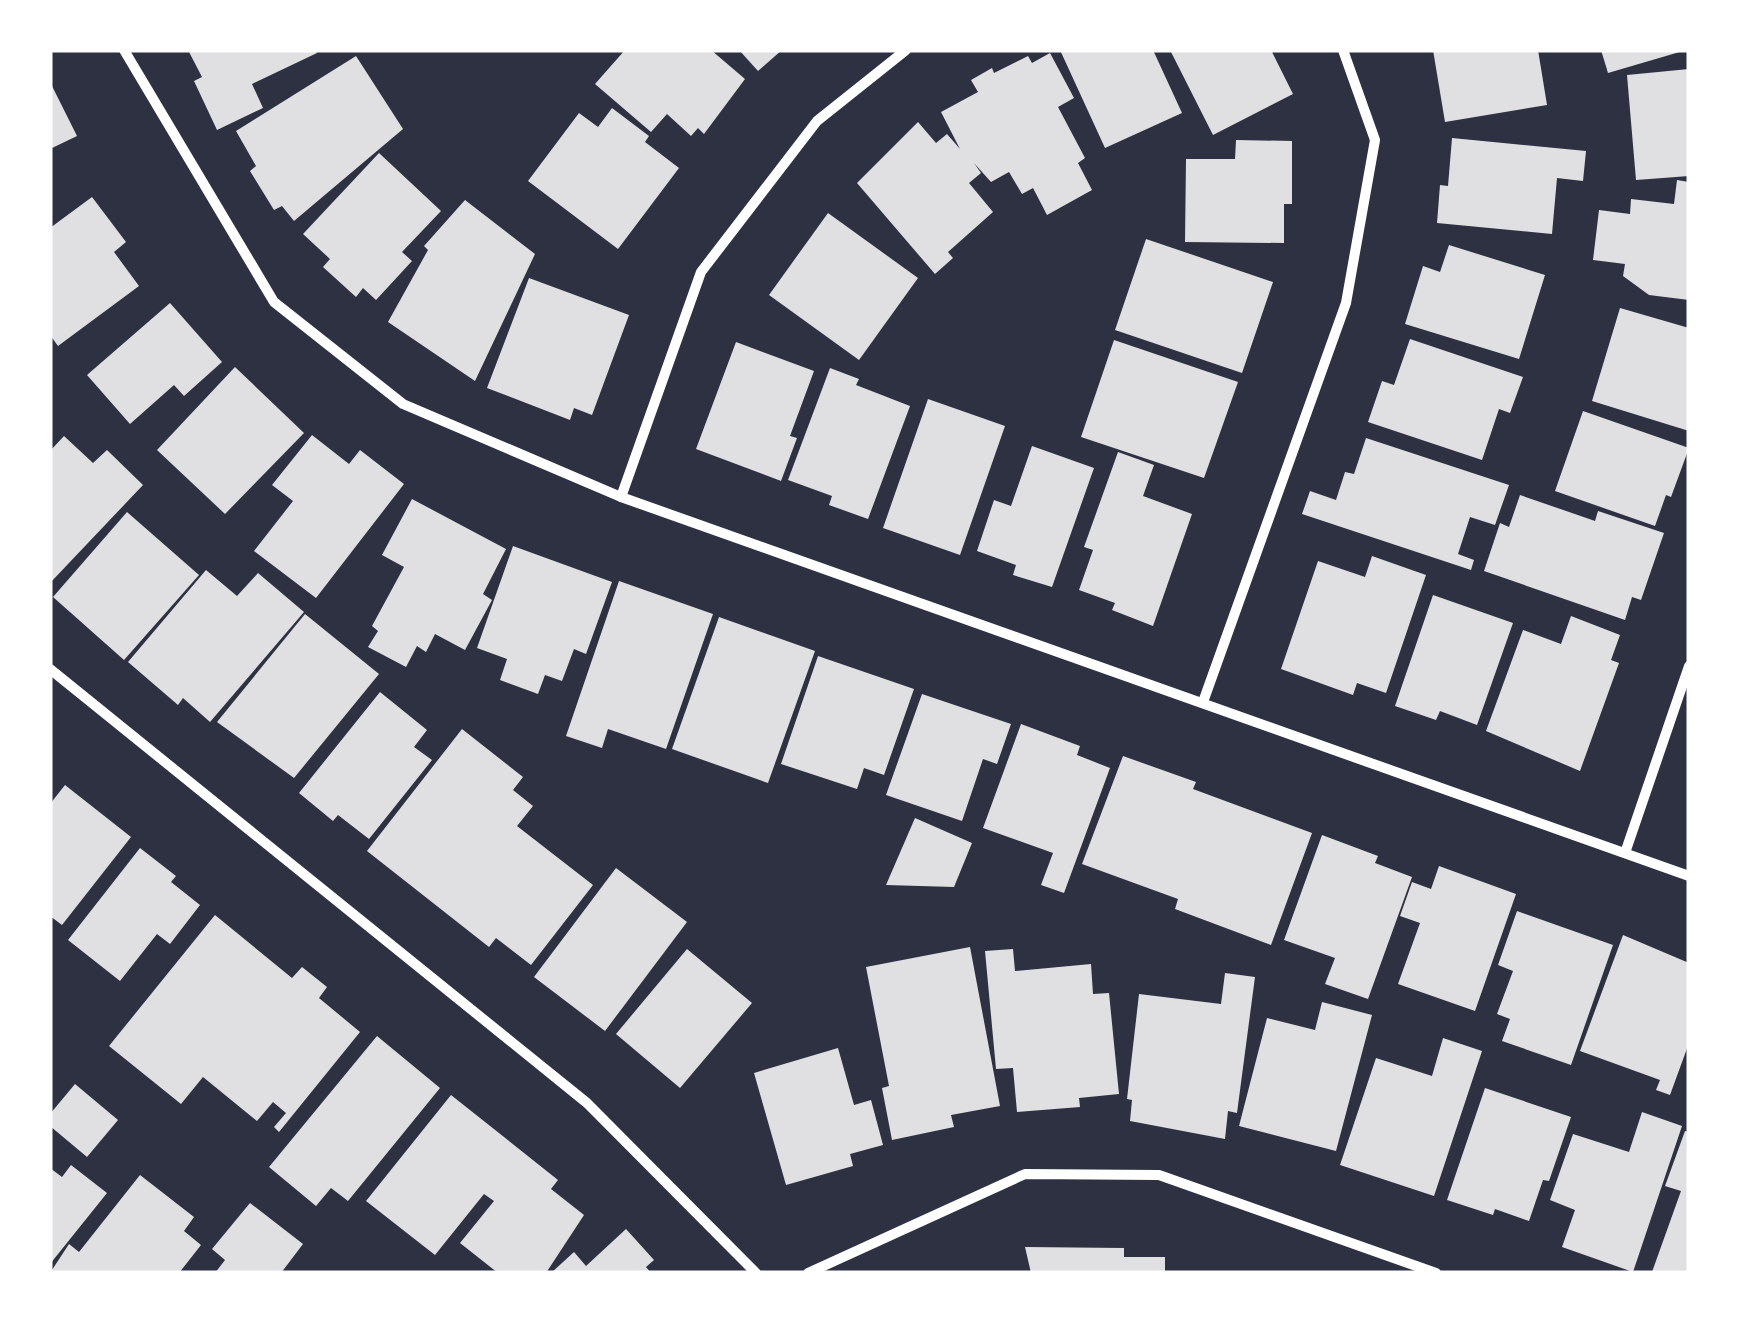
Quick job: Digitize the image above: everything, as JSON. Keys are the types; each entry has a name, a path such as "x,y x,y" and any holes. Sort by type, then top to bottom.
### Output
{"street":[{"path":"124,50 274,302 404,404 621,497 1689,876"},
{"path":"621,497 702,272 817,121 906,50"},
{"path":"1203,702 1346,302 1375,140 1342,50"},
{"path":"1625,853 1689,666"},
{"path":"50,669 587,1103 756,1273"},
{"path":"808,1273 1025,1174 1159,1175 1436,1273"}],"building":[{"path":"188,50 317,53 252,84 263,108 217,130 194,81 202,77"},
{"path":"625,50 711,50 745,79 704,134 698,128 691,136 667,114 651,132 595,84"},
{"path":"739,50 782,50 758,71"},
{"path":"1060,50 1153,50 1182,113 1105,148"},
{"path":"1170,50 1271,50 1293,94 1213,135"},
{"path":"1433,50 1538,50 1547,105 1445,122"},
{"path":"1601,50 1683,50 1683,51 1608,73"},
{"path":"1050,53 1074,98 1058,107 1085,158 1078,163 1092,190 1047,215 1033,188 1022,194 1009,172 991,182 974,163 981,173 969,183 993,212 948,252 953,258 935,274 857,183 918,122 936,143 947,134 960,149 941,112 978,92 971,80 992,68 994,73 1028,56 1032,63"},
{"path":"356,56 403,129 294,221 282,206 274,210 250,171 256,166 236,131"},
{"path":"1689,69 1689,176 1636,180 1627,75"},
{"path":"50,82 77,136 50,149"},
{"path":"612,108 649,136 645,142 679,168 618,249 528,181 579,113 598,127"},
{"path":"1452,138 1586,151 1583,181 1557,178 1552,234 1437,223 1440,185 1448,186"},
{"path":"1236,140 1292,141 1292,204 1284,204 1284,243 1185,242 1186,159 1235,159"},
{"path":"379,153 441,211 402,252 412,261 376,300 363,288 356,297 323,267 330,259 303,234"},
{"path":"1677,180 1689,182 1689,300 1649,295 1623,276 1625,264 1593,260 1599,210 1630,214 1631,199 1674,204"},
{"path":"92,197 126,242 114,252 139,286 58,346 50,335 50,228"},
{"path":"465,200 535,254 475,381 388,322 428,250 424,246"},
{"path":"828,213 918,278 859,360 769,295"},
{"path":"1146,239 1273,282 1242,373 1115,330"},
{"path":"1449,245 1545,275 1519,359 1405,324 1423,266 1440,272"},
{"path":"529,278 629,315 592,415 574,408 570,420 487,388"},
{"path":"170,303 222,362 184,396 174,385 130,424 87,375"},
{"path":"1620,308 1689,328 1689,431 1592,401"},
{"path":"1410,339 1523,377 1510,413 1499,409 1482,460 1368,422 1382,381 1394,385"},
{"path":"1114,340 1238,382 1204,478 1081,437"},
{"path":"736,342 814,371 790,436 797,438 781,481 696,449"},
{"path":"235,367 304,433 225,514 157,450"},
{"path":"830,368 859,379 856,385 910,406 868,519 829,505 832,496 788,480"},
{"path":"928,399 1005,426 960,555 883,528"},
{"path":"1583,411 1689,448 1671,497 1666,495 1655,526 1555,491"},
{"path":"312,435 349,464 360,450 404,484 316,598 254,551 293,501 272,485"},
{"path":"64,436 93,463 107,450 143,485 50,583 50,451"},
{"path":"1366,438 1509,485 1495,525 1470,517 1458,554 1474,560 1471,570 1302,514 1310,491 1336,500 1345,472 1354,474"},
{"path":"1032,446 1094,468 1052,587 1013,575 1016,565 977,551 994,500 1011,506"},
{"path":"1118,452 1154,465 1143,496 1192,514 1153,626 1112,610 1115,603 1079,590 1093,550 1084,547"},
{"path":"1520,495 1595,521 1598,511 1664,533 1641,600 1632,597 1625,620 1484,571 1500,523 1509,527"},
{"path":"412,499 506,549 483,594 492,600 465,650 435,634 426,652 417,646 406,667 368,647 378,631 372,626 404,567 382,555"},
{"path":"127,512 199,575 124,660 53,597"},
{"path":"513,546 612,582 586,654 574,649 562,681 545,675 538,694 500,680 507,659 477,648"},
{"path":"1372,556 1426,575 1386,693 1357,683 1353,695 1281,669 1318,561 1365,577"},
{"path":"206,570 237,596 258,573 304,612 210,722 183,698 178,705 128,662"},
{"path":"619,581 713,614 666,749 608,729 602,748 566,736"},
{"path":"1433,595 1513,623 1477,725 1440,711 1436,720 1395,706"},
{"path":"305,614 379,674 294,778 217,722"},
{"path":"1571,616 1620,635 1611,660 1619,663 1580,771 1486,731 1523,630 1561,644"},
{"path":"719,617 815,651 768,783 672,749"},
{"path":"818,656 914,689 884,775 864,768 857,789 781,764"},
{"path":"380,692 427,730 414,747 432,760 369,839 338,815 333,821 299,793"},
{"path":"922,694 1011,724 997,764 983,759 962,821 886,795"},
{"path":"1021,724 1080,746 1077,755 1110,768 1064,893 1041,885 1053,853 983,828"},
{"path":"462,729 523,777 513,790 533,806 517,826 593,885 531,965 496,938 489,947 367,851"},
{"path":"1123,756 1196,782 1193,789 1312,833 1271,945 1175,909 1178,899 1082,864"},
{"path":"65,785 131,837 62,925 50,916 50,804"},
{"path":"915,818 972,843 954,887 886,885"},
{"path":"1322,835 1378,856 1375,863 1412,877 1368,999 1325,984 1335,958 1284,940"},
{"path":"140,848 176,876 171,882 200,905 170,944 157,934 120,981 68,940"},
{"path":"1439,866 1516,894 1475,1011 1398,984 1420,923 1400,916 1412,882 1431,889"},
{"path":"616,868 687,922 605,1031 534,977"},
{"path":"1517,911 1613,945 1571,1065 1502,1041 1510,1019 1497,1014 1513,971 1498,965"},
{"path":"215,915 292,978 302,967 327,987 319,998 360,1032 279,1132 274,1127 286,1113 273,1102 257,1121 203,1077 181,1104 109,1046"},
{"path":"1623,935 1689,963 1689,1043 1670,1095 1656,1090 1660,1080 1580,1051"},
{"path":"970,947 1000,1106 951,1115 954,1127 892,1140 882,1088 889,1086 866,967"},
{"path":"687,949 752,1003 680,1088 616,1034"},
{"path":"1013,949 1015,971 1091,964 1093,994 1109,993 1119,1094 1079,1098 1080,1107 1017,1112 1013,1068 996,1069 985,951"},
{"path":"1225,973 1255,977 1237,1113 1228,1111 1225,1139 1130,1121 1132,1100 1127,1099 1139,994 1221,1004"},
{"path":"1322,1002 1372,1015 1336,1151 1239,1126 1267,1018 1315,1030"},
{"path":"377,1036 440,1088 348,1201 331,1188 316,1206 269,1167"},
{"path":"1443,1038 1482,1051 1434,1196 1340,1165 1376,1058 1432,1076"},
{"path":"838,1048 854,1105 871,1100 883,1145 850,1154 853,1166 786,1185 754,1073"},
{"path":"75,1084 118,1120 87,1157 50,1126 50,1114"},
{"path":"1485,1088 1571,1117 1549,1181 1543,1180 1529,1221 1495,1209 1493,1215 1447,1200"},
{"path":"451,1095 558,1180 551,1189 584,1215 546,1273 498,1273 460,1243 494,1201 484,1194 435,1255 366,1201"},
{"path":"1642,1112 1682,1126 1633,1272 1562,1247 1575,1210 1550,1200 1573,1134 1629,1152"},
{"path":"1685,1131 1689,1132 1689,1273 1656,1273 1652,1272 1681,1191 1665,1186"},
{"path":"71,1165 107,1193 50,1264 50,1168 62,1177"},
{"path":"140,1175 194,1217 184,1231 201,1245 179,1273 50,1273 69,1244 79,1252"},
{"path":"250,1203 303,1244 281,1273 215,1273 225,1260 212,1249"},
{"path":"626,1229 654,1260 646,1267 651,1273 551,1273 574,1252 586,1266"},
{"path":"1025,1247 1124,1248 1124,1257 1165,1257 1165,1273 1031,1273"}]}
